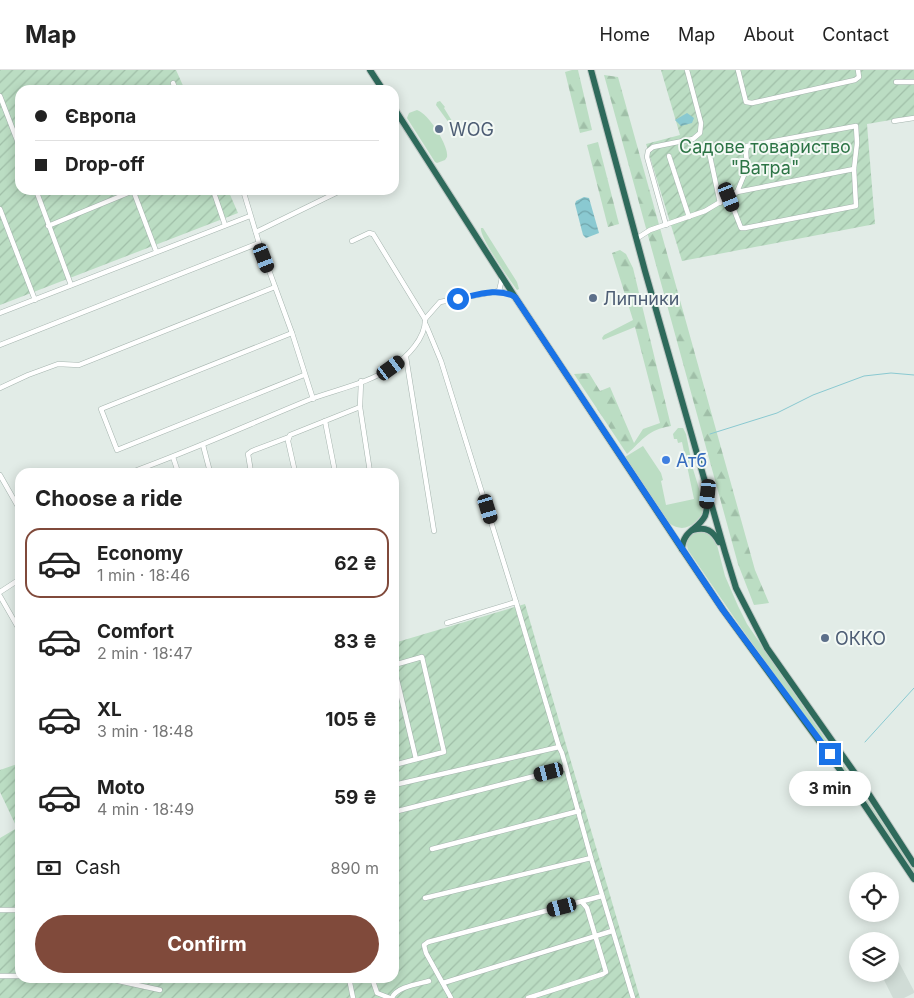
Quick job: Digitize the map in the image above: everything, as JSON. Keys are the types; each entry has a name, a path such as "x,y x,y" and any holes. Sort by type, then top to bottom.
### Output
{"highway":[{"path":"370,70 380,85"},
{"path":"591,70 636,238 724,552 736,588 767,648 859,780 914,864"},
{"path":"399,117 502,278 723,610 851,785 914,879"},
{"path":"682,549 685,537 705,516 708,494"},
{"path":"691,530 703,528 712,532 724,552"}],"street":[{"path":"666,225 647,157 648,151 653,147 693,139 700,133 701,123 687,70"},
{"path":"738,70 746,102 752,103 855,80 859,77 858,70"},
{"path":"896,82 914,82"},
{"path":"0,96 15,134"},
{"path":"894,120 914,118"},
{"path":"729,197 741,228 856,206 854,169 858,143 856,126 747,146 747,168 736,192"},
{"path":"708,147 720,203"},
{"path":"669,156 688,217"},
{"path":"636,238 650,230 705,212 736,192 854,169"},
{"path":"38,195 71,285"},
{"path":"48,226 123,195"},
{"path":"135,195 156,251"},
{"path":"215,195 225,225"},
{"path":"244,195 313,399"},
{"path":"256,232 332,195"},
{"path":"0,209 35,300"},
{"path":"0,313 250,216"},
{"path":"352,241 369,233 373,234 425,319 426,326 441,360 516,602 557,738 558,747 562,753 612,931 633,998"},
{"path":"0,345 259,243"},
{"path":"499,291 502,278"},
{"path":"0,388 58,364 79,365 275,287"},
{"path":"425,319 440,302 499,291 515,297"},
{"path":"143,468 382,373 406,357 426,326"},
{"path":"292,333 100,409 117,450 304,375"},
{"path":"406,357 434,531"},
{"path":"362,381 360,407 369,468"},
{"path":"250,468 248,454 252,451 289,437 292,433 360,407"},
{"path":"326,421 334,468"},
{"path":"289,437 288,441 294,468"},
{"path":"203,445 209,468"},
{"path":"173,457 177,468"},
{"path":"0,475 15,501"},
{"path":"0,592 15,582"},
{"path":"0,596 15,622"},
{"path":"447,623 516,602"},
{"path":"399,664 422,657 444,752 399,764"},
{"path":"399,687 416,759"},
{"path":"399,783 558,747"},
{"path":"399,811 566,768"},
{"path":"432,849 579,811"},
{"path":"425,898 591,858"},
{"path":"451,998 425,949 424,946 428,942 602,896"},
{"path":"528,998 606,972 587,908 582,902"},
{"path":"0,910 15,910"},
{"path":"443,983 612,931"},
{"path":"0,976 15,976"},
{"path":"374,983 377,992 391,998 394,993 429,981"},
{"path":"128,983 160,990"},
{"path":"350,983 353,998"}],"shaded area":[{"path":"899,962 914,993 904,998 893,998 885,982 899,982"}],"green space":[{"path":"0,70 176,70 183,85 15,85 15,195 230,195 238,213 0,305"},
{"path":"578,70 592,130 580,133 565,72"},
{"name":"Садове товариство \"Ватра\"","path":"661,70 914,70 914,116 867,124 875,224 682,261 646,144 680,135"},
{"path":"604,75 618,77 755,570 769,603 754,605 738,564"},
{"path":"440,101 452,121 449,123 436,105"},
{"path":"417,110 422,112 432,123 445,145 447,157 445,160 435,162 407,118 409,113"},
{"path":"598,142 619,224 608,227 587,145"},
{"path":"481,228 483,228 517,282 519,289 517,290 496,259 485,240"},
{"path":"620,250 626,254 633,268 671,426 651,433 627,454 574,374 589,373 600,391 610,387 634,443 643,429 660,423 635,327 603,340 602,338 604,335 633,320 612,253"},
{"path":"678,428 683,428 686,434 693,469 705,508 695,523 680,528 669,523 625,457 643,446 661,473 666,505 694,499 682,442 678,443 677,439 674,439 673,434"},
{"path":"697,531 706,531 716,541 725,576 747,624 914,869 914,875 688,550 688,539"},
{"path":"525,604 640,998 0,998 0,838 15,829 15,983 399,983 399,642"},
{"path":"15,765 15,824 0,792 0,770"}],"water":[{"path":"687,113 694,118 692,123 681,126 675,120"},
{"path":"584,197 589,198 599,233 586,238 583,235 575,204 576,201"}],"waterway":[{"path":"710,434 777,413 813,395 864,376 891,373 914,375"},
{"path":"865,742 914,688"}],"place":[{"name":"WOG","path":"439,129"},
{"name":"Липники","path":"593,298"},
{"name":"Атб","path":"666,460"},
{"name":"ОККО","path":"825,638"}],"route":[{"path":"458,299 499,291 515,297 723,610 830,754"}]}
